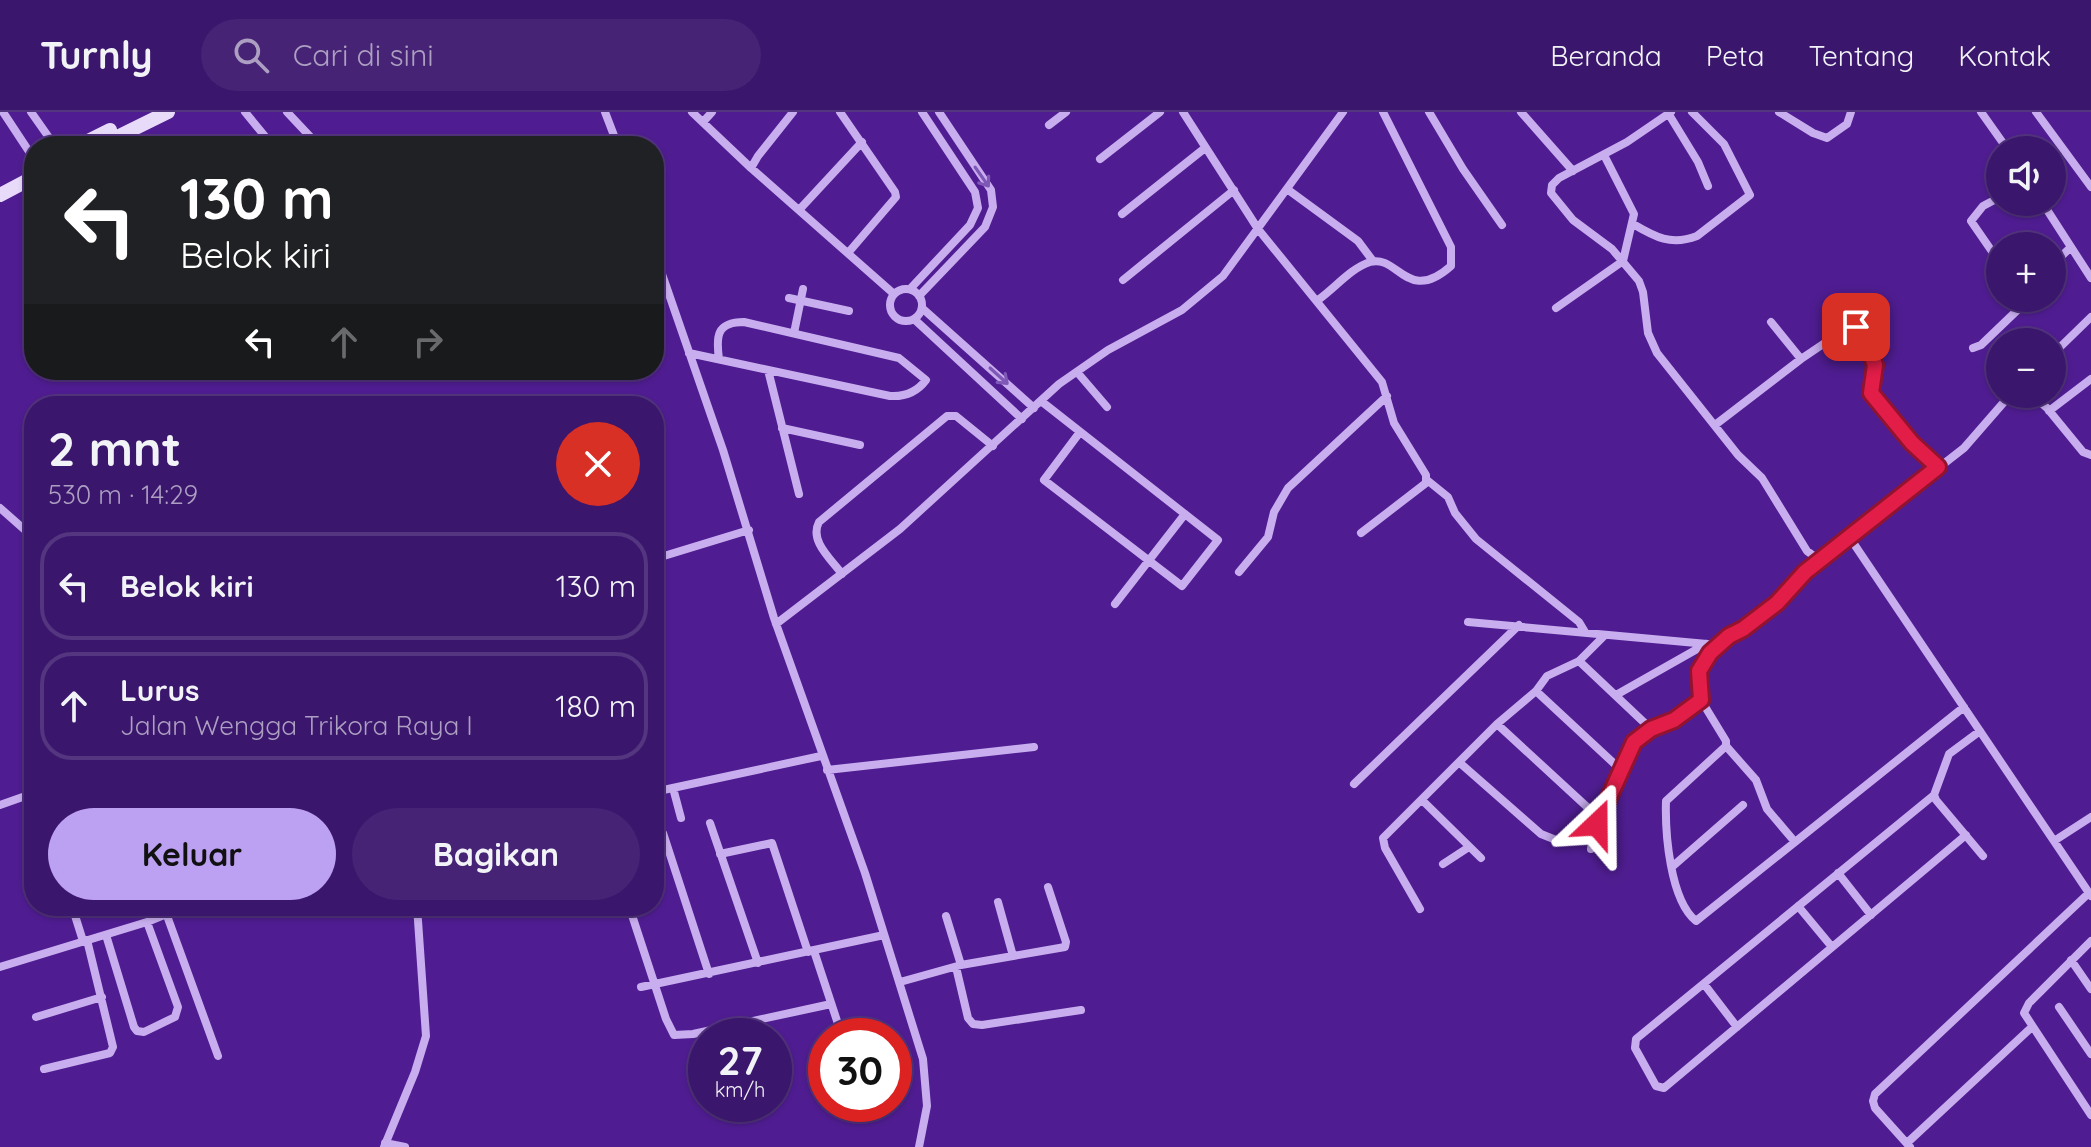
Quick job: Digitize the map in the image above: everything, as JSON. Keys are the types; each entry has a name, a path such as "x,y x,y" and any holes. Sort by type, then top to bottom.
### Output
{"street":[{"path":"3,112 24,144"},
{"path":"31,112 48,136"},
{"path":"98,136 147,112"},
{"path":"119,136 168,112"},
{"path":"245,112 265,136"},
{"path":"287,112 310,136"},
{"path":"605,112 614,136"},
{"path":"692,112 894,294"},
{"path":"703,122 712,112"},
{"path":"751,168 793,112"},
{"path":"840,112 896,197 848,253"},
{"path":"922,112 978,198 976,217 910,289 898,290 889,304 893,315 902,321 914,319 922,308"},
{"path":"919,296 985,227 993,207 991,190 939,112"},
{"path":"1049,125 1066,112"},
{"path":"1100,159 1160,112"},
{"path":"1183,112 1258,229 1382,382 1394,423 1427,480 1448,497 1455,513 1476,539 1570,614 1585,632"},
{"path":"776,624 900,529 1077,372 1108,350 1182,310 1223,276 1343,112"},
{"path":"1318,300 1353,270 1373,261 1425,282 1451,266 1451,247 1383,112"},
{"path":"1429,112 1502,225"},
{"path":"1521,112 1573,171"},
{"path":"1633,224 1662,240 1687,240 1697,236 1750,195 1733,156 1692,112"},
{"path":"1779,112 1827,138 1847,124 1851,112"},
{"path":"1981,112 1998,136"},
{"path":"2036,112 2091,187"},
{"path":"1708,186 1670,113 1556,181 1551,193 1573,220 1606,243 1623,261 1641,287 1648,333 1657,353 1738,455 1767,484 1807,551 1822,562"},
{"path":"799,210 862,142"},
{"path":"1122,214 1205,148"},
{"path":"1556,308 1623,261 1633,224 1632,208 1618,187 1616,174 1604,155"},
{"path":"0,186 24,174"},
{"path":"0,195 24,182"},
{"path":"1287,189 1358,241 1373,261"},
{"path":"1123,280 1234,190"},
{"path":"1986,204 1971,221 1986,243"},
{"path":"2051,216 2091,278"},
{"path":"951,246 959,254"},
{"path":"2066,252 2070,248"},
{"path":"664,280 749,530 776,624 900,982 923,1059 927,1106 919,1147"},
{"path":"794,333 803,289"},
{"path":"910,289 919,296 922,308 969,350 1038,404 1080,432 1218,540 1182,586 1044,480 1080,432"},
{"path":"789,298 849,311"},
{"path":"1973,348 1981,345 2014,312"},
{"path":"2066,341 2091,317"},
{"path":"914,319 1022,419"},
{"path":"689,353 890,396 902,396 926,382 923,375 899,358 737,322 716,336 719,359"},
{"path":"1771,322 1801,359"},
{"path":"1715,425 1801,359 1844,330 1860,325 1875,365 1871,393 1912,443 1938,467"},
{"path":"960,362 969,350"},
{"path":"768,370 799,494"},
{"path":"1077,372 1107,407"},
{"path":"2049,411 2091,379"},
{"path":"1239,572 1268,537 1274,512 1288,488 1387,396"},
{"path":"1795,842 1767,809 1756,780 1726,746 1701,700 1701,665 1718,645 1777,603 1805,572 1822,562 1981,431 2000,408"},
{"path":"2046,408 2083,452 2091,455"},
{"path":"842,574 815,538 819,522 947,416 956,416 993,446"},
{"path":"782,428 860,445"},
{"path":"1361,533 1427,480"},
{"path":"1,512 24,530"},
{"path":"1115,604 1185,514"},
{"path":"664,556 749,530"},
{"path":"1850,538 2090,894 1875,1094 1875,1108 1908,1145 2032,1027"},
{"path":"1468,622 1718,645"},
{"path":"1354,784 1519,625"},
{"path":"1420,909 1385,848 1383,838 1497,724 1536,691 1547,676 1579,661 1605,635"},
{"path":"1616,695 1706,644"},
{"path":"1579,661 1651,729"},
{"path":"1536,691 1620,769"},
{"path":"1591,849 1598,817 1634,742 1651,729 1674,720 1701,700"},
{"path":"1726,746 1666,801 1667,832 1680,901 1687,914 1696,921 1964,707"},
{"path":"1497,724 1598,817"},
{"path":"1966,835 1664,1088 1656,1086 1635,1048 1635,1041 1934,795 1949,754 1980,731"},
{"path":"827,770 1034,747"},
{"path":"664,790 821,756"},
{"path":"1460,763 1541,834 1556,840 1592,837"},
{"path":"673,788 681,818"},
{"path":"1934,795 1983,856"},
{"path":"0,805 24,797"},
{"path":"1422,800 1481,858"},
{"path":"1673,866 1743,805"},
{"path":"2054,841 2091,817"},
{"path":"710,823 758,963"},
{"path":"664,836 709,974"},
{"path":"720,854 772,843 836,1018"},
{"path":"1443,864 1469,847"},
{"path":"1838,873 1871,915"},
{"path":"900,982 958,966 1065,947 1048,887"},
{"path":"998,902 1013,956"},
{"path":"1798,906 1832,947"},
{"path":"44,1069 110,1053 113,1043 102,997 76,916"},
{"path":"0,967 160,916"},
{"path":"167,916 218,1056"},
{"path":"405,1147 384,1145 415,1072 426,1036 418,916"},
{"path":"632,916 671,1032 680,1036 831,1004"},
{"path":"946,916 968,1018 973,1024 1081,1010"},
{"path":"106,935 134,1027 144,1032 175,1017 178,1007 147,922"},
{"path":"641,987 884,935"},
{"path":"2091,941 2025,1008 2024,1013 2091,1115"},
{"path":"2071,960 2091,989"},
{"path":"1704,984 1737,1027"},
{"path":"36,1017 102,997"},
{"path":"2059,1007 2091,1054"}],"route":[{"path":"1597,824 1634,742 1651,729 1674,720 1701,700 1703,692 1699,671 1710,653 1777,603 1805,572 1822,562 1938,467 1912,443 1871,393 1875,365 1860,325 1856,327"}]}
